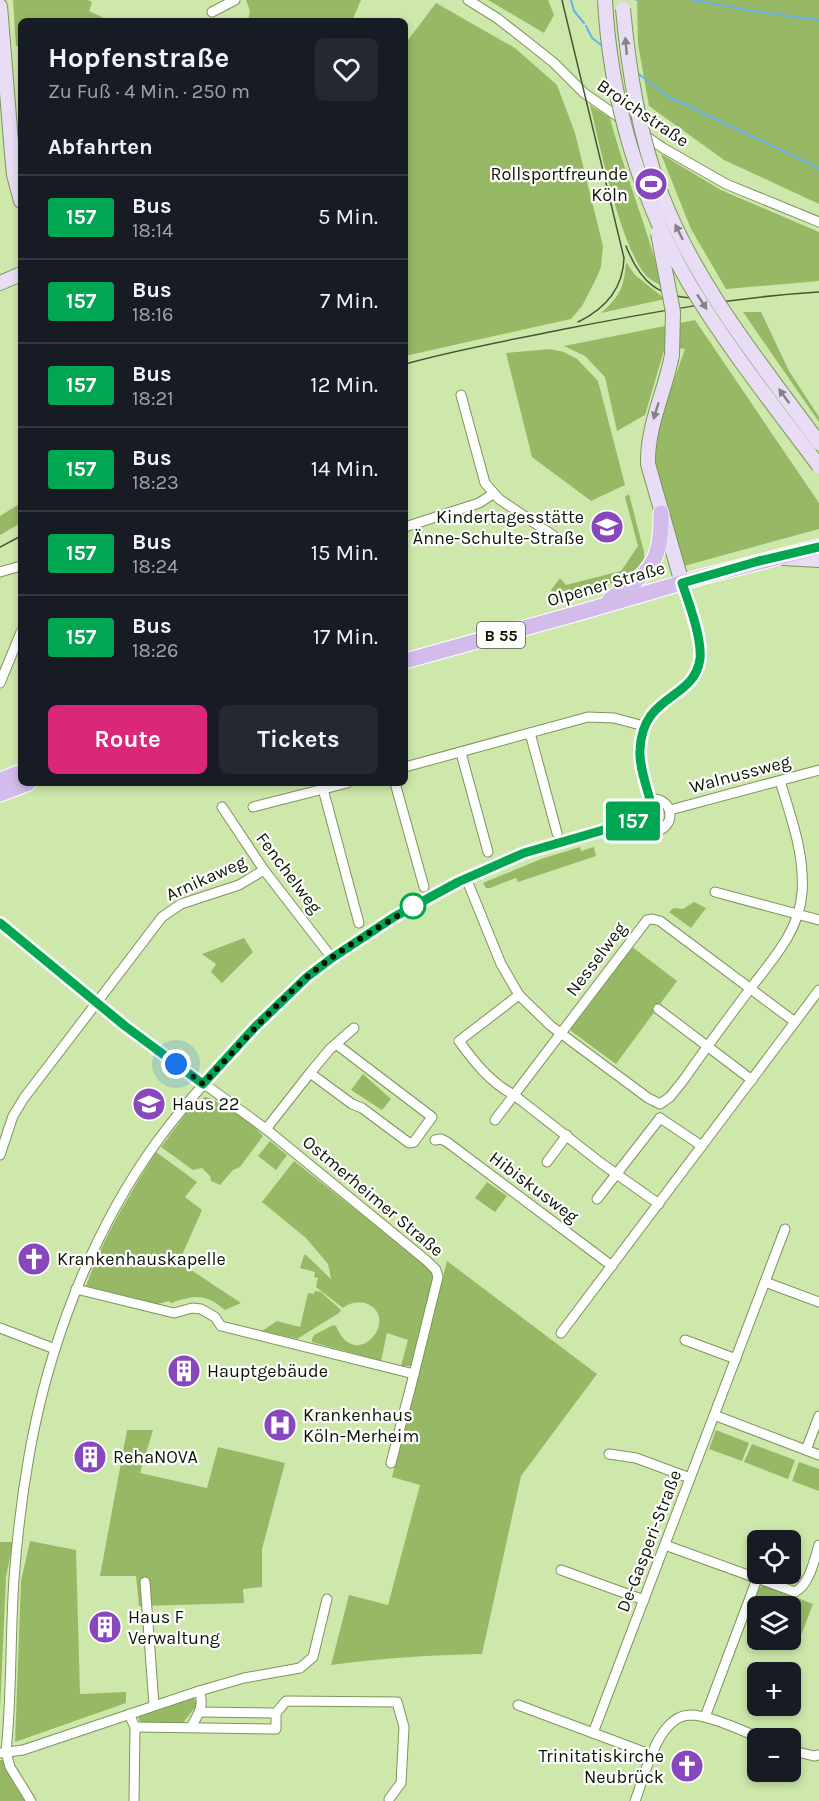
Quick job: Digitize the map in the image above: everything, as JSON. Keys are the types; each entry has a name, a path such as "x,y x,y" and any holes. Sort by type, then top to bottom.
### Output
{"main road":[{"path":"605,0 609,45 617,91 634,159 655,214 690,285 819,466"},
{"path":"622,0 635,105 649,157 671,216 704,280 724,312 819,443"},
{"path":"0,6 13,165 18,188"},
{"path":"655,214 673,312 672,355 648,447 650,473 682,583"},
{"path":"0,283 18,275"},
{"name":"B 55","path":"596,608 636,582 648,570 659,550 661,513"},
{"name":"Olpener Straße","path":"408,660 775,557 819,547"},
{"path":"775,557 819,560"},
{"path":"0,780 18,773"},
{"path":"0,794 22,786"}],"street":[{"path":"212,12 235,0"},
{"name":"Broichstraße","path":"468,0 530,43 584,93 663,148 726,184 819,222"},
{"path":"461,395 485,483 494,494 554,536"},
{"path":"408,526 479,503 494,494"},
{"path":"0,572 18,567"},
{"path":"650,800 639,752 644,726 657,706 681,691 690,681 699,661 699,644 682,583"},
{"path":"0,683 18,639"},
{"path":"408,766 588,717 615,718 644,726"},
{"path":"530,733 557,833"},
{"path":"461,753 488,852"},
{"name":"Walnussweg","path":"670,810 819,770"},
{"path":"660,1104 670,1097 782,947 798,915 802,884 800,852 780,781"},
{"path":"253,807 335,786"},
{"path":"396,786 424,887"},
{"path":"323,789 359,923"},
{"path":"650,800 659,800 670,810 670,821 658,831 646,830 638,820 640,807 650,800"},
{"name":"Fenchelweg","path":"222,807 264,870 332,958"},
{"path":"31,1801 3,1753 14,1579 35,1424 55,1349 76,1289 106,1227 148,1155 203,1084 256,1026 307,977 332,958 402,913 466,878 524,853 638,820"},
{"name":"Arnikaweg","path":"96,1002 162,917 173,908 239,885 264,870"},
{"path":"466,878 501,964 519,995 562,1034 648,1098 660,1104"},
{"path":"715,892 819,920"},
{"name":"Nesselweg","path":"562,1034 644,923 652,919 660,921 750,989"},
{"name":"Ostmerheimer Straße","path":"0,923 125,1026 266,1129 428,1261 435,1270 438,1277 437,1284 391,1463"},
{"path":"750,989 795,1022"},
{"path":"561,1333 819,990"},
{"path":"519,995 459,1041 485,1073 505,1090 659,1204"},
{"path":"0,1155 13,1116 24,1098 96,1002"},
{"path":"658,1009 752,1080"},
{"path":"266,1129 310,1073 354,1028"},
{"path":"495,1120 562,1034"},
{"path":"310,1073 409,1143 414,1142 432,1117 336,1044"},
{"path":"597,1199 660,1118 660,1104"},
{"path":"660,1118 702,1146"},
{"path":"547,1162 567,1135"},
{"name":"Hibiskusweg","path":"435,1140 441,1139 447,1142 612,1266"},
{"name":"De-Gasperi-Straße","path":"593,1733 785,1229"},
{"path":"765,1281 819,1302"},
{"path":"76,1289 174,1313 192,1308 201,1309 215,1317 221,1326 414,1374"},
{"path":"0,1328 55,1349"},
{"path":"685,1340 735,1359"},
{"path":"714,1415 819,1455"},
{"path":"806,1450 819,1416"},
{"path":"609,1454 636,1458 690,1478"},
{"path":"665,1545 747,1575"},
{"path":"770,1584 789,1591 795,1592 800,1589 805,1583 819,1545"},
{"path":"561,1570 644,1600"},
{"path":"145,1582 154,1705"},
{"path":"705,1718 755,1584"},
{"path":"3,1753 23,1750 199,1691 244,1678 305,1665 315,1652 327,1599"},
{"path":"191,1727 201,1712 202,1697 199,1691"},
{"path":"135,1727 276,1729 276,1713 286,1701 397,1702 404,1727 401,1783 389,1799"},
{"path":"518,1705 652,1755"},
{"path":"201,1712 276,1713"},
{"path":"129,1714 135,1727 134,1801"},
{"path":"635,1801 659,1738 674,1720 689,1715 705,1718 747,1733"},
{"path":"801,1753 819,1755"}],"green space":[{"path":"13,0 88,0 92,2 89,11 104,18 18,18 18,46 16,46"},
{"path":"246,0 361,0 353,18 249,18 250,11"},
{"path":"488,0 548,0 554,15 544,33"},
{"path":"637,0 819,0 819,204 724,160 649,106 638,44"},
{"path":"436,3 515,48 557,85 575,133 603,246 601,267 596,279 582,306 571,319 408,355 408,40"},
{"path":"590,105 610,118 662,286 650,279 630,249 613,198"},
{"path":"661,154 721,190 819,232 819,281 726,289 691,229"},
{"path":"626,262 635,275 665,299 601,313 613,302 620,291"},
{"path":"743,312 761,312 789,371 819,417 819,422"},
{"path":"695,320 819,503 819,529 684,566 653,458 655,434 685,349 665,347 645,415 617,431 605,377 585,356 564,346"},
{"path":"550,349 564,352 577,359 598,381 625,485 591,501 532,457 506,353"},
{"path":"629,494 644,552 644,558 637,569 595,592 555,603 551,590 560,578 566,585 621,571 638,546 625,497"},
{"path":"18,505 18,525 0,535 0,516"},
{"path":"580,847 581,851 594,847 596,856 518,882 516,878 490,888 486,888 483,883 541,859"},
{"path":"694,902 706,908 691,928 669,912 674,908 683,909"},
{"path":"244,938 253,952 222,983 211,972 216,964 202,954"},
{"path":"631,946 677,981 616,1064 571,1031 571,1028"},
{"path":"363,1074 391,1099 382,1110 351,1090"},
{"path":"205,1097 236,1113 263,1136 240,1167 233,1170 220,1185 211,1181 210,1176 202,1168 193,1170 161,1147 194,1103"},
{"path":"270,1141 287,1155 276,1170 258,1156"},
{"path":"156,1152 197,1182 185,1197 202,1210 179,1262 241,1303 225,1310 218,1304 200,1297 158,1304 86,1286 109,1233"},
{"path":"294,1161 381,1228 432,1272 433,1280 411,1366 401,1366 408,1340 387,1333 381,1361 312,1342 314,1335 333,1325 345,1340 354,1345 364,1344 378,1329 379,1319 375,1310 365,1303 353,1303 343,1308 316,1287 318,1278 314,1277 315,1272 300,1268 304,1255 331,1279 328,1264 306,1238 262,1202"},
{"path":"487,1182 507,1196 495,1212 475,1198"},
{"path":"447,1261 597,1374 521,1476 482,1654 406,1657 331,1665 349,1595 388,1605 420,1485 392,1477"},
{"path":"315,1291 321,1292 341,1310 339,1313 297,1339 262,1331 277,1321 300,1327 308,1293 314,1294"},
{"path":"127,1430 153,1430 140,1473 207,1488 218,1447 285,1463 262,1549 262,1587 243,1589 244,1603 139,1606 136,1576 100,1576"},
{"path":"716,1430 749,1443 742,1461 709,1449"},
{"path":"752,1444 795,1460 788,1479 744,1462"},
{"path":"799,1462 819,1469 819,1491 792,1481"},
{"path":"30,1541 76,1550 80,1694 126,1692 126,1703 15,1742 21,1581"},
{"path":"0,1542 13,1542 6,1577 0,1710"},
{"path":"767,1586 793,1596 754,1596 761,1587"},
{"path":"801,1599 813,1604 801,1635"},
{"path":"194,1698 197,1705 183,1723 143,1723 139,1720 138,1715"},
{"path":"0,1760 3,1760 28,1801 0,1801"}],"waterway":[{"path":"571,0 574,11 584,23"},
{"path":"693,0 819,20"},
{"path":"586,26 592,38 604,47"},
{"path":"636,72 666,95"},
{"path":"667,96 819,168"}],"tram line":[{"path":"562,0 624,258 620,279 611,297 596,311 578,322"},
{"path":"626,246 638,269 653,286 673,295 700,298"},
{"path":"408,363 487,344 663,311 756,297 819,292"},
{"path":"0,547 18,538"}],"bus line":[{"name":"157","path":"0,923 125,1026 203,1084 255,1027 307,977 394,917 458,882 524,853 638,820 640,807 644,802 650,800 639,752 644,726 657,706 681,691 690,681 699,661 699,644 682,583 819,547"}],"place":[{"name":"Rollsportfreunde Köln","path":"651,184"},
{"name":"Kindertagesstätte Änne-Schulte-Straße","path":"607,527"},
{"name":"Haus 22","path":"149,1104"},
{"name":"Krankenhauskapelle","path":"34,1259"},
{"name":"Hauptgebäude","path":"184,1371"},
{"name":"Krankenhaus Köln-Merheim","path":"280,1425"},
{"name":"RehaNOVA","path":"90,1457"},
{"name":"Haus F Verwaltung","path":"105,1627"},
{"name":"Trinitatiskirche Neubrück","path":"687,1766"}],"route":[{"path":"176,1064 203,1084 255,1027 307,977 332,958 413,906"}]}
